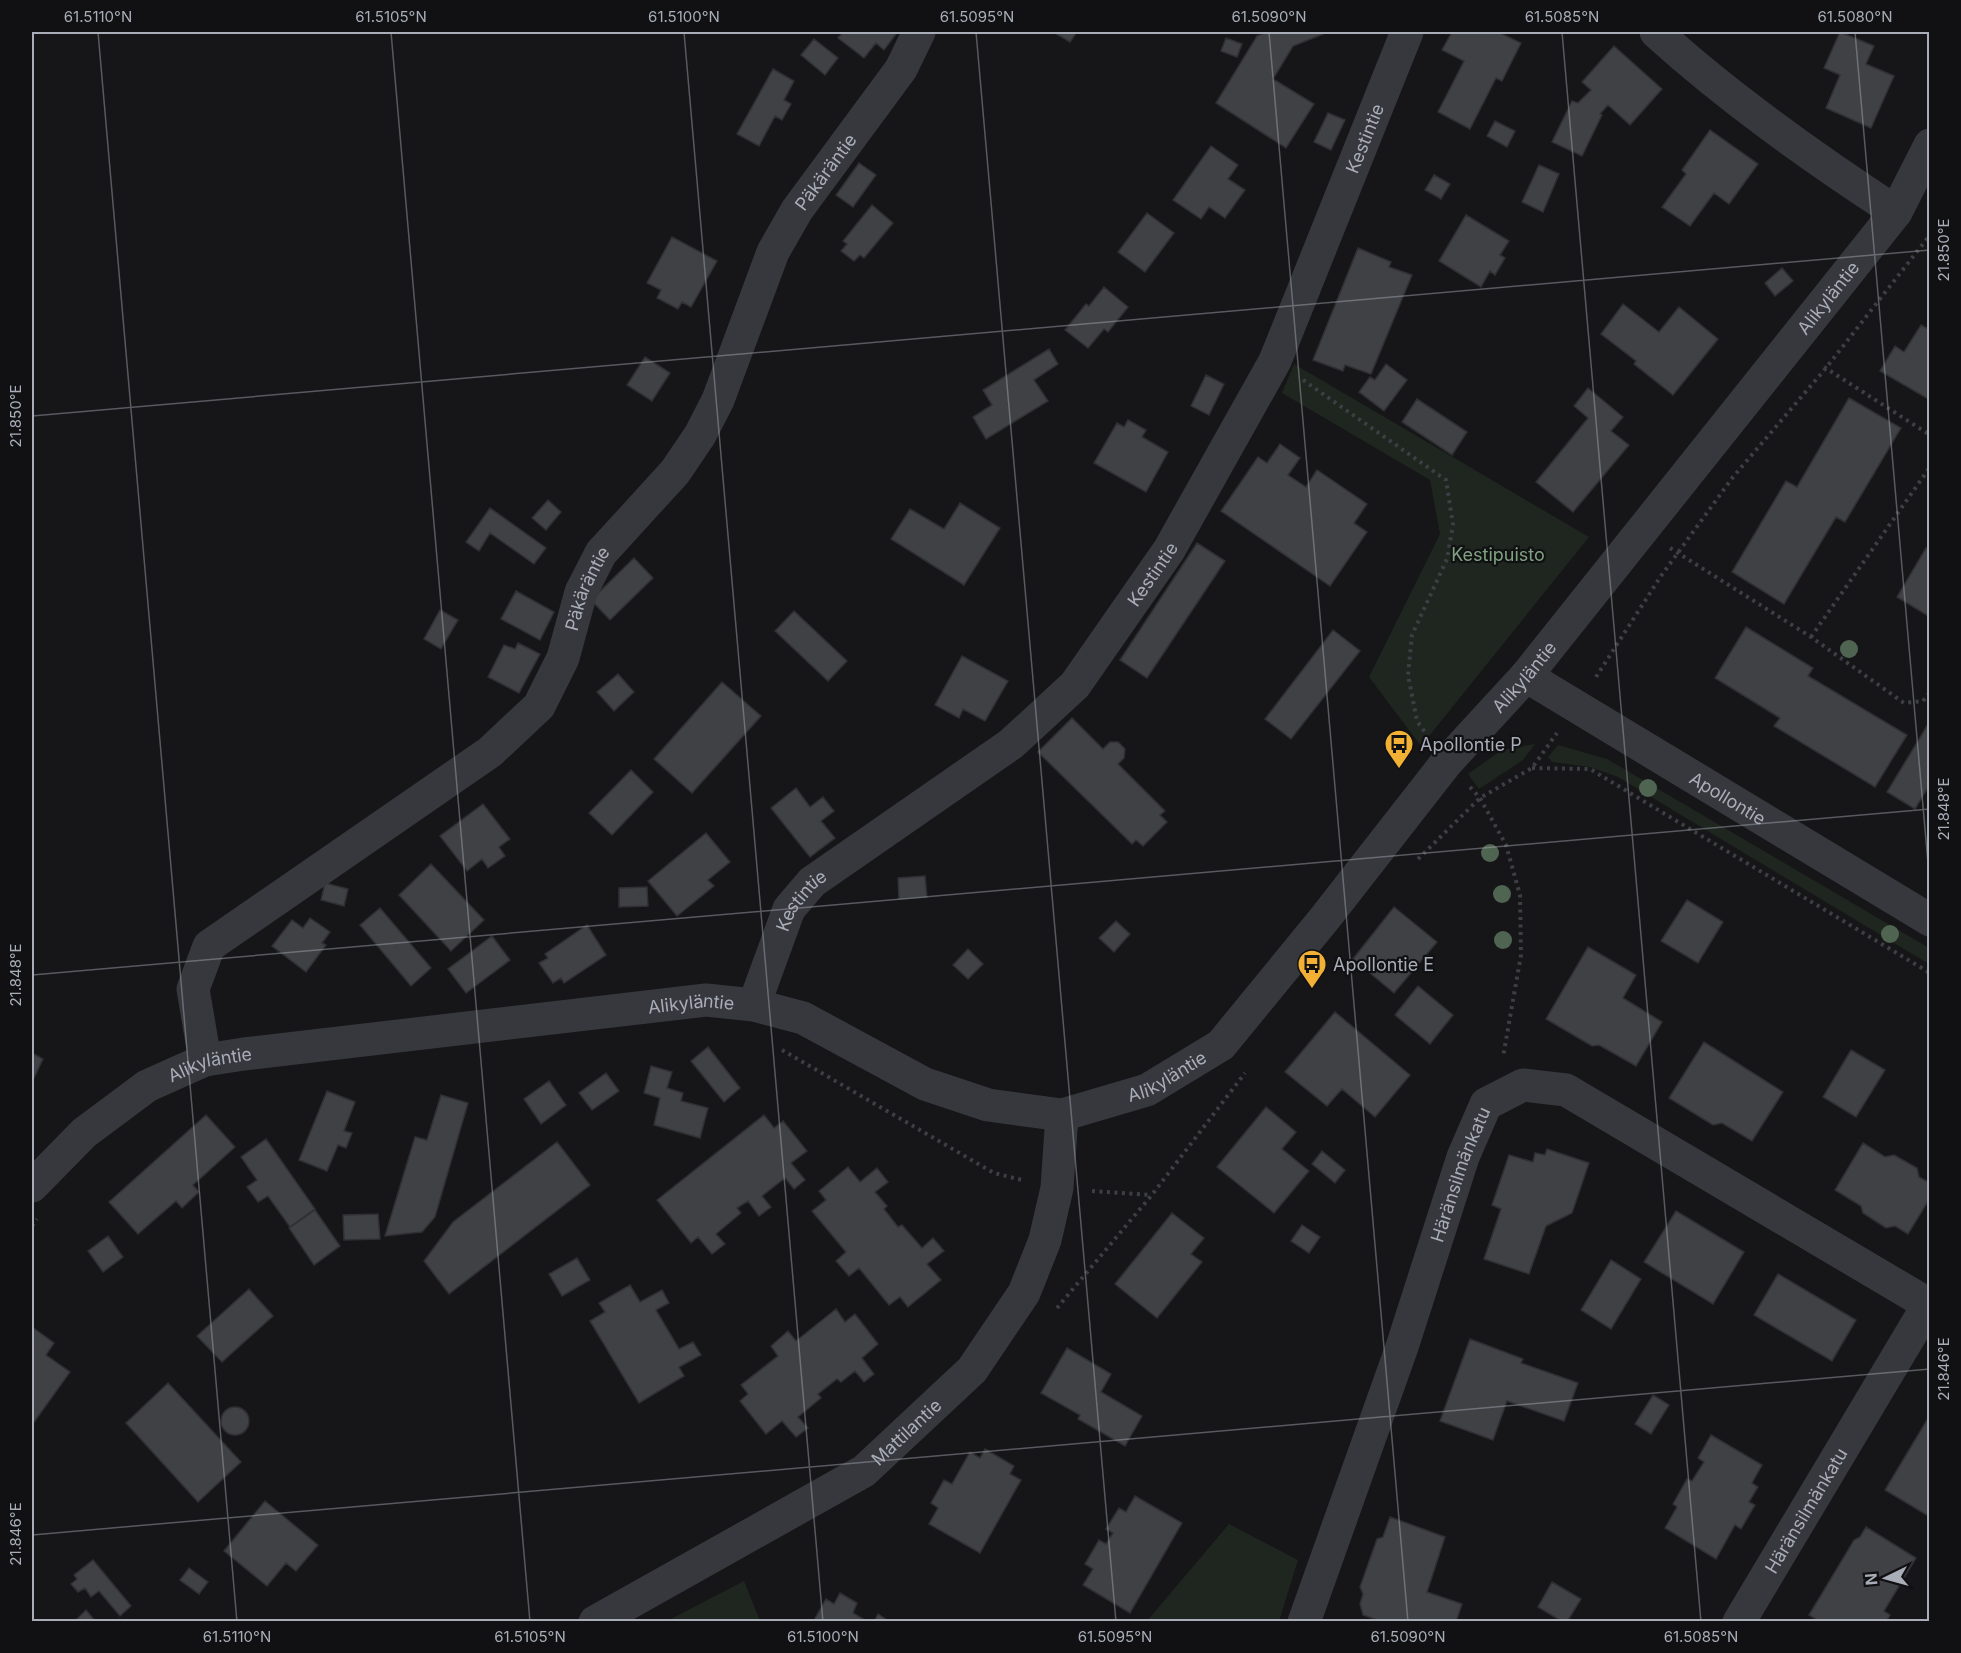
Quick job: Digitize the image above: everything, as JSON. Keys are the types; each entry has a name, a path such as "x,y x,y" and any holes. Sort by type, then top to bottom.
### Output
{"street":[{"name":"Päkäräntie","path":"205,1060 193,989 209,946 490,752 539,706 564,658 580,592 601,553 675,472 700,435 718,400 773,252 797,210 901,69 919,32"},
{"name":"Kestintie","path":"754,1005 789,909 812,882 1011,744 1075,685 1169,550 1275,361 1407,32"},
{"path":"1656,32 1699,70 1835,172 1896,212"},
{"name":"Alikyläntie","path":"37,1200 84,1132 147,1086 205,1060 706,1000 754,1005 803,1018 925,1084 988,1105 1062,1115 1147,1090 1221,1045 1332,909 1446,763 1526,676 1896,212 1929,145"},
{"name":"Apollontie","path":"1526,676 1929,920"},
{"name":"Häränsilmänkatu","path":"1304,1622 1402,1347 1463,1157 1486,1104 1523,1085 1566,1090 1929,1303 1739,1622"},
{"name":"Mattilantie","path":"595,1622 864,1471 972,1370 1024,1293 1045,1240 1057,1188 1062,1115"}],"path":[{"path":"1791,343 1929,435"},
{"path":"1275,361 1446,480 1453,525 1447,559 1412,635 1408,675 1417,721 1446,763 1480,798 1506,845 1520,895 1521,955 1496,1099"},
{"path":"1811,637 1929,467"},
{"path":"1642,530 1811,637 1904,703 1923,701 1929,692"},
{"path":"1532,768 1590,769 1929,973"},
{"path":"772,1045 994,1173 1057,1188 1151,1196"},
{"path":"32,1226 37,1200"}],"green space":[{"name":"Kestipuisto","path":"1294,364 1589,537 1421,746 1369,677 1440,534 1430,480 1282,393"},
{"path":"1535,744 1523,760 1479,789 1468,774 1502,750"},
{"path":"1558,745 1607,759 1929,948 1929,964 1618,777 1590,767 1552,762 1548,757"},
{"path":"1229,1524 1298,1560 1279,1621 1147,1621"},
{"path":"744,1581 760,1621 667,1621"}],"building":[{"path":"843,32 893,32 896,34 884,50 876,43 864,58 838,38"},
{"path":"1053,32 1077,32 1070,42"},
{"path":"1267,32 1322,32 1323,34 1293,46 1273,79 1314,104 1286,148 1216,103 1257,36"},
{"path":"1452,32 1498,32 1521,43 1502,81 1496,78 1470,129 1438,112 1464,61 1442,50"},
{"path":"1840,32 1874,46 1866,64 1894,76 1871,128 1826,108 1840,75 1824,68"},
{"path":"1226,38 1242,44 1237,57 1221,51"},
{"path":"814,39 838,58 825,75 801,55"},
{"path":"1614,46 1662,89 1630,125 1608,105 1600,114 1602,115 1582,156 1552,142 1572,101 1578,103 1591,90 1582,82"},
{"path":"773,69 794,81 784,100 791,104 782,120 775,116 759,146 737,134"},
{"path":"1328,113 1345,120 1331,150 1314,142"},
{"path":"1495,121 1515,131 1507,147 1487,136"},
{"path":"1710,130 1758,164 1729,204 1714,193 1690,226 1662,207 1686,174 1682,170"},
{"path":"1211,146 1238,165 1228,179 1245,190 1225,218 1209,207 1201,219 1173,200"},
{"path":"859,163 876,175 853,207 836,195"},
{"path":"1539,165 1559,174 1543,212 1522,202"},
{"path":"1434,175 1450,184 1441,199 1425,190"},
{"path":"872,205 893,223 864,258 860,255 854,261 841,251 847,244 843,241"},
{"path":"1147,213 1174,233 1145,272 1118,252"},
{"path":"1466,215 1509,241 1500,255 1505,258 1495,275 1490,271 1481,287 1439,261"},
{"path":"672,237 717,261 691,307 682,302 678,309 657,298 661,290 647,283"},
{"path":"1358,248 1391,262 1389,267 1412,275 1371,374 1345,365 1343,371 1313,360"},
{"path":"1782,268 1793,281 1775,296 1765,283"},
{"path":"1104,287 1128,307 1108,332 1104,329 1088,348 1065,330 1086,304 1089,306"},
{"path":"1623,304 1659,332 1679,307 1718,339 1673,395 1634,364 1636,361 1601,334"},
{"path":"1921,325 1930,330 1930,400 1880,371 1895,346 1904,352"},
{"path":"1049,349 1058,364 1034,380 1048,401 986,439 973,417 992,405 983,390"},
{"path":"645,357 670,373 652,401 627,385"},
{"path":"1386,364 1407,380 1384,411 1359,392 1370,377 1375,380"},
{"path":"1206,375 1224,384 1209,415 1191,406"},
{"path":"1588,388 1623,417 1611,431 1629,445 1573,512 1536,482 1588,418 1574,406"},
{"path":"1849,398 1901,428 1845,522 1836,517 1784,604 1732,572 1786,481 1797,487"},
{"path":"1417,399 1467,432 1452,455 1402,422"},
{"path":"1128,420 1146,430 1142,437 1168,452 1146,492 1094,463 1117,423 1124,427"},
{"path":"1280,444 1300,458 1288,475 1306,487 1317,470 1367,504 1354,523 1367,532 1330,586 1221,511 1258,457 1267,463"},
{"path":"548,500 561,512 546,530 532,518"},
{"path":"960,503 1000,528 964,585 891,539 910,509 944,529"},
{"path":"490,508 546,548 534,564 490,533 479,551 466,542"},
{"path":"1197,543 1225,561 1147,678 1120,660"},
{"path":"1926,548 1930,550 1930,617 1897,597"},
{"path":"634,558 653,578 610,620 591,600"},
{"path":"516,591 554,612 540,640 501,619"},
{"path":"440,610 458,620 441,649 424,639"},
{"path":"794,611 847,661 828,681 775,631"},
{"path":"1746,627 1813,668 1808,676 1907,735 1875,787 1774,726 1780,718 1715,678"},
{"path":"1333,630 1360,651 1291,739 1265,719"},
{"path":"518,643 540,654 519,693 488,677 504,645 515,649"},
{"path":"962,656 1008,681 985,721 963,709 959,718 935,705"},
{"path":"618,674 634,692 614,711 597,692"},
{"path":"722,682 761,716 692,793 654,759"},
{"path":"1072,718 1103,749 1110,742 1118,742 1125,749 1124,758 1118,764 1165,811 1160,815 1167,822 1143,846 1136,840 1132,844 1038,752"},
{"path":"1930,721 1930,784 1915,809 1887,792"},
{"path":"631,770 653,792 612,835 589,813"},
{"path":"796,788 810,807 823,797 834,811 821,821 835,838 810,857 771,808"},
{"path":"483,804 510,839 499,847 505,856 488,868 482,859 467,871 440,836"},
{"path":"706,833 730,862 708,880 714,886 677,916 648,881"},
{"path":"431,864 484,920 451,951 399,895"},
{"path":"925,876 927,897 899,899 898,878"},
{"path":"325,883 348,889 344,906 321,900"},
{"path":"647,887 648,906 619,907 619,888"},
{"path":"1687,900 1723,922 1698,963 1661,941"},
{"path":"1394,907 1437,942 1394,993 1353,959"},
{"path":"380,908 431,968 411,986 360,925"},
{"path":"310,918 330,932 322,943 326,945 306,972 272,946 292,920 303,928"},
{"path":"1116,921 1130,934 1114,952 1099,938"},
{"path":"587,925 606,955 564,983 561,978 553,983 539,963 548,958 545,954"},
{"path":"492,936 510,960 466,993 448,969"},
{"path":"1588,947 1636,975 1623,998 1662,1022 1636,1066 1599,1045 1592,1046 1546,1019"},
{"path":"968,949 983,964 968,979 953,965"},
{"path":"1418,986 1453,1015 1430,1044 1395,1015"},
{"path":"1335,1012 1410,1075 1375,1117 1342,1089 1327,1106 1285,1072"},
{"path":"1704,1042 1783,1092 1752,1141 1722,1123 1713,1125 1669,1098"},
{"path":"708,1047 740,1088 724,1102 691,1061"},
{"path":"1851,1050 1885,1070 1856,1117 1823,1097"},
{"path":"32,1053 43,1059 32,1082"},
{"path":"651,1066 672,1072 667,1088 683,1093 681,1101 708,1108 700,1138 654,1125 660,1098 644,1093"},
{"path":"606,1073 619,1091 592,1110 579,1093"},
{"path":"549,1081 566,1105 541,1124 524,1099"},
{"path":"327,1091 355,1102 344,1131 352,1133 346,1148 338,1145 327,1171 299,1160"},
{"path":"441,1095 468,1103 435,1217 422,1232 385,1236 415,1137 427,1140"},
{"path":"1266,1107 1296,1132 1282,1149 1309,1171 1274,1213 1217,1167"},
{"path":"206,1115 235,1147 193,1185 199,1192 182,1208 176,1201 138,1234 109,1202"},
{"path":"764,1115 774,1128 783,1121 807,1151 791,1163 805,1180 794,1189 785,1178 762,1196 771,1207 759,1216 748,1201 737,1208 741,1213 716,1234 725,1244 712,1254 698,1237 691,1243 657,1200"},
{"path":"266,1139 315,1209 290,1227 268,1196 258,1202 247,1187 257,1180 241,1157"},
{"path":"557,1142 590,1185 449,1294 424,1261 453,1222"},
{"path":"1863,1143 1885,1157 1894,1155 1917,1168 1919,1177 1930,1183 1930,1198 1908,1234 1895,1226 1886,1228 1863,1213 1861,1206 1835,1190"},
{"path":"1547,1149 1589,1163 1572,1213 1546,1226 1529,1274 1484,1259 1501,1209 1492,1205 1509,1155 1533,1162 1535,1153 1545,1155"},
{"path":"1322,1151 1345,1170 1335,1183 1312,1164"},
{"path":"848,1167 860,1182 877,1168 888,1182 875,1192 887,1206 884,1209 898,1227 902,1225 922,1248 933,1238 944,1251 927,1264 941,1280 908,1307 900,1297 889,1305 859,1268 849,1276 836,1261 846,1252 812,1211 826,1200 819,1191"},
{"path":"315,1210 340,1246 314,1265 289,1228"},
{"path":"1676,1211 1744,1252 1713,1304 1644,1262"},
{"path":"1172,1213 1204,1238 1191,1254 1202,1262 1157,1318 1115,1284"},
{"path":"378,1214 380,1239 344,1240 343,1215"},
{"path":"1302,1225 1320,1237 1309,1253 1291,1241"},
{"path":"108,1236 123,1257 103,1272 88,1251"},
{"path":"577,1258 590,1280 562,1296 549,1274"},
{"path":"1611,1260 1641,1279 1611,1329 1581,1310"},
{"path":"1778,1274 1856,1320 1832,1361 1754,1315"},
{"path":"630,1285 640,1302 662,1290 669,1303 656,1310 679,1349 693,1342 701,1355 679,1367 684,1376 639,1403 590,1321 605,1312 599,1303"},
{"path":"249,1289 273,1316 222,1362 197,1336"},
{"path":"836,1309 845,1322 855,1314 878,1344 862,1358 874,1374 864,1382 855,1371 841,1382 837,1379 818,1394 821,1398 798,1417 808,1428 796,1437 782,1421 766,1434 740,1401 748,1394 741,1385 778,1356 771,1346 788,1331 796,1341"},
{"path":"32,1327 54,1343 46,1355 70,1372 32,1425"},
{"path":"1470,1339 1523,1359 1521,1363 1578,1383 1564,1421 1507,1401 1493,1440 1440,1421"},
{"path":"1067,1348 1111,1374 1101,1392 1142,1416 1125,1446 1078,1419 1080,1415 1041,1393"},
{"path":"168,1383 241,1462 198,1502 126,1423"},
{"path":"1653,1395 1669,1405 1651,1434 1635,1424"},
{"path":"235,1407 245,1411 249,1421 245,1431 235,1435 225,1431 221,1421 225,1411"},
{"path":"1930,1415 1930,1517 1885,1490"},
{"path":"1711,1435 1762,1465 1752,1483 1758,1487 1749,1502 1755,1505 1741,1529 1735,1525 1716,1559 1665,1528 1677,1507 1673,1504 1687,1479 1692,1481 1704,1462 1698,1458"},
{"path":"985,1449 1014,1466 1010,1474 1021,1480 980,1553 929,1524 938,1508 931,1503 944,1480 952,1484 970,1452 980,1458"},
{"path":"1135,1496 1182,1523 1130,1613 1083,1585 1093,1569 1085,1564 1099,1540 1106,1544 1113,1533 1106,1529 1119,1508 1126,1512"},
{"path":"265,1501 318,1545 296,1571 286,1563 267,1586 224,1551"},
{"path":"1390,1517 1445,1537 1427,1592 1462,1604 1456,1622 1383,1622 1363,1615 1360,1604 1363,1594 1360,1587 1377,1539 1383,1537"},
{"path":"1866,1527 1916,1558 1884,1611 1890,1615 1886,1622 1820,1622 1809,1615 1854,1540 1860,1537"},
{"path":"93,1560 131,1606 120,1616 99,1591 91,1597 85,1588 78,1592 71,1584 77,1579 74,1575"},
{"path":"189,1568 208,1582 199,1594 180,1580"},
{"path":"1552,1582 1581,1599 1567,1622 1563,1622 1538,1607"},
{"path":"840,1593 857,1603 853,1613 868,1622 813,1622 826,1599 834,1604"},
{"path":"86,1610 96,1622 74,1622"},
{"path":"878,1614 890,1622 874,1622"}],"place":[{"name":"Apollontie P","path":"1399,770"},
{"name":"Apollontie E","path":"1312,990"}]}
